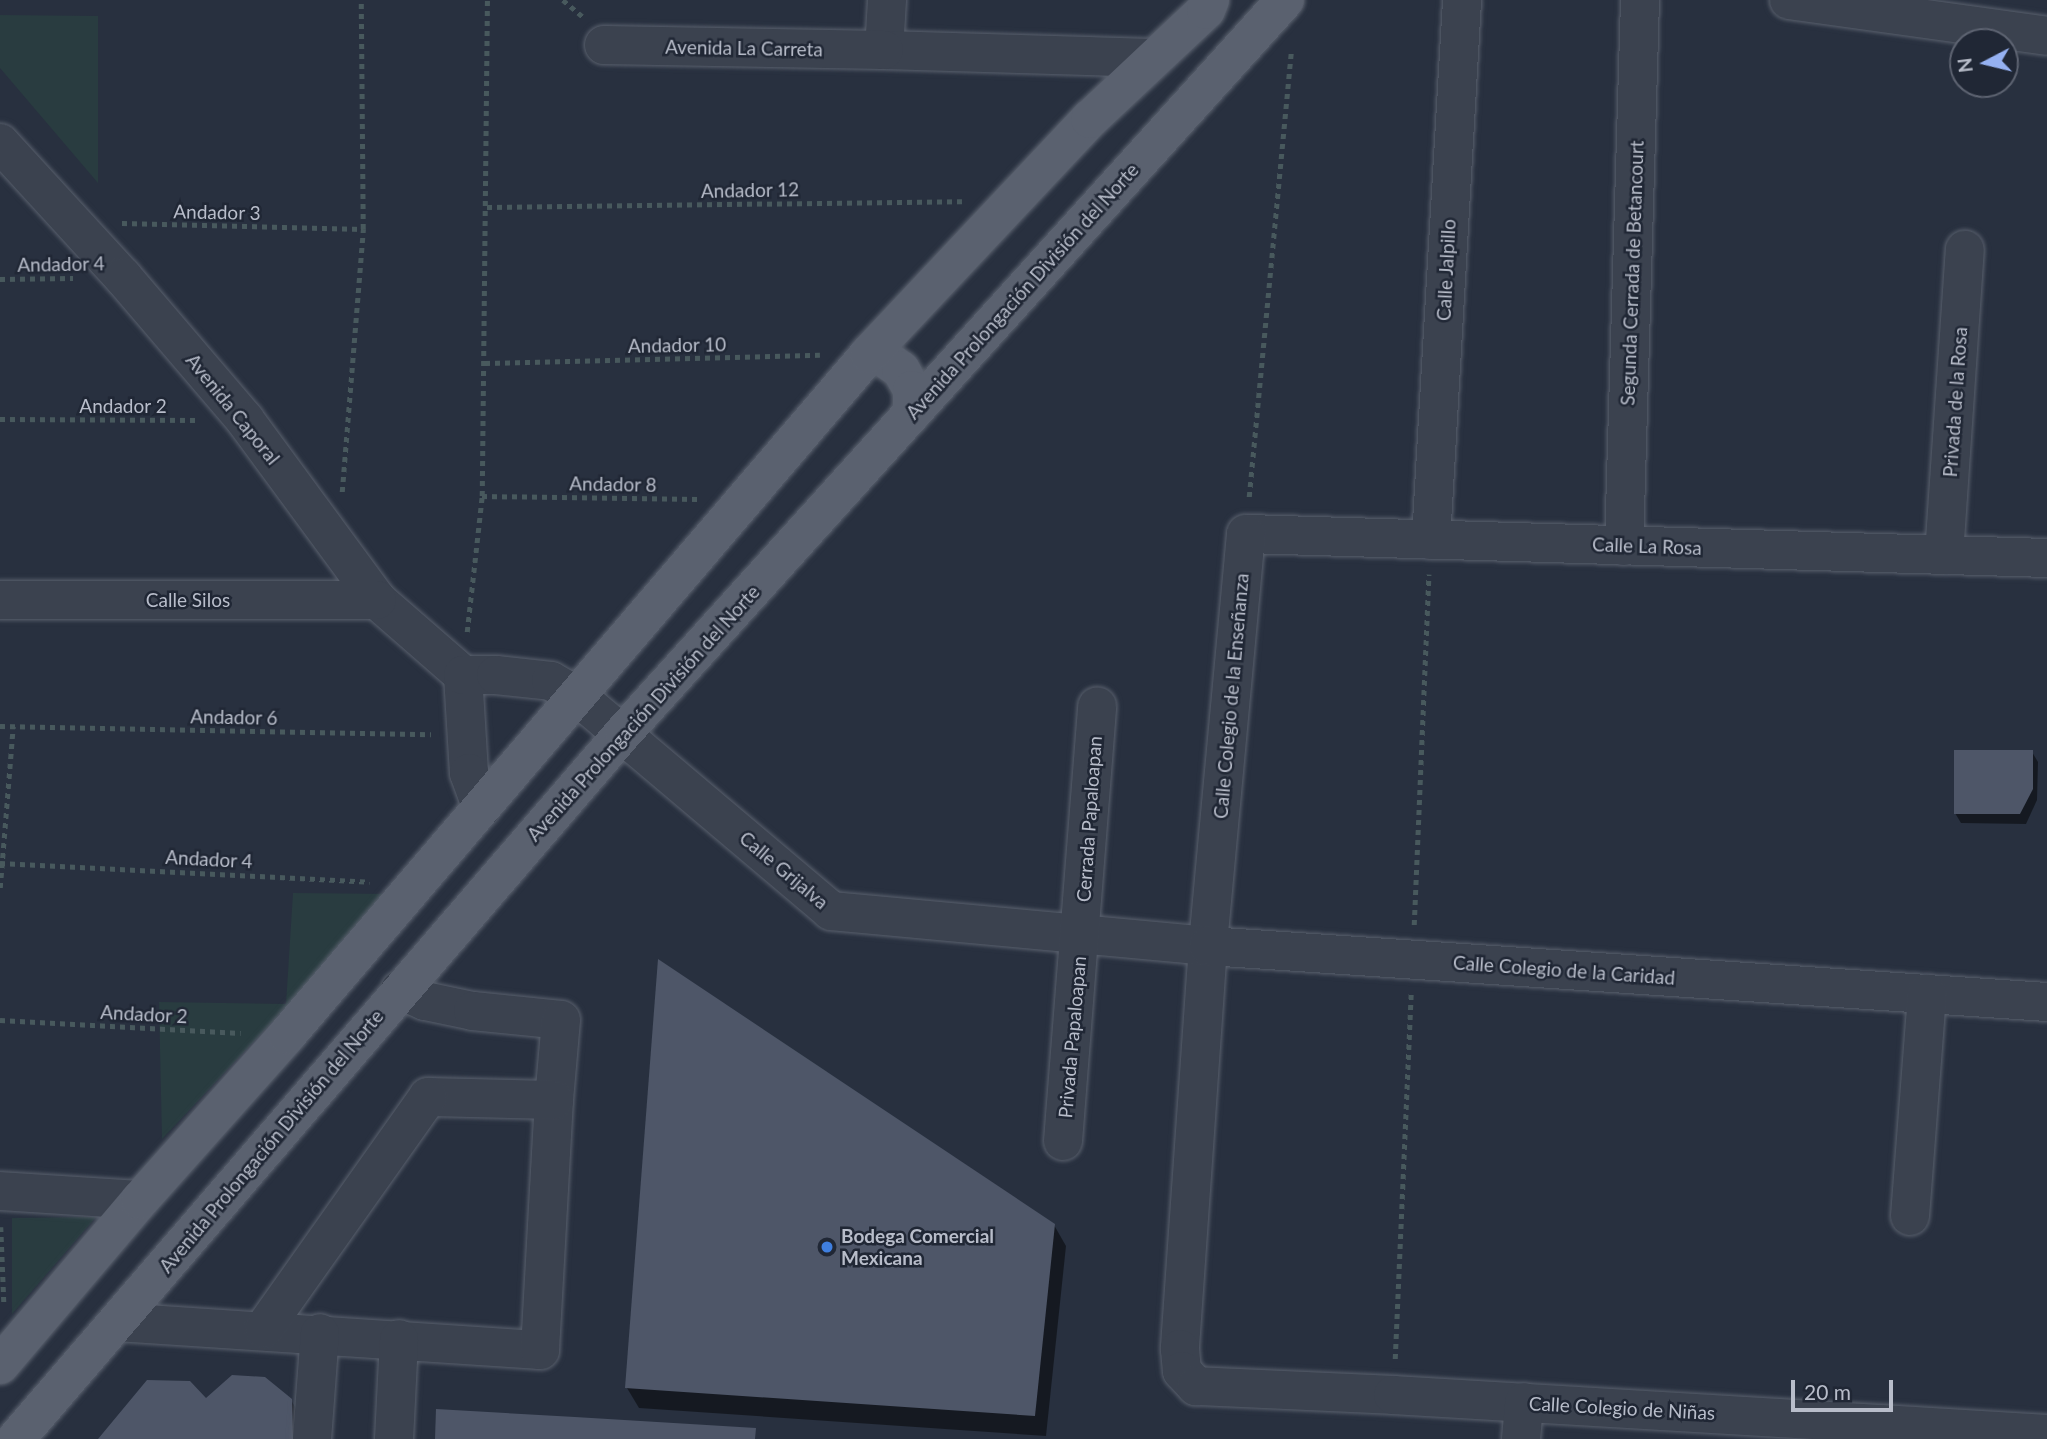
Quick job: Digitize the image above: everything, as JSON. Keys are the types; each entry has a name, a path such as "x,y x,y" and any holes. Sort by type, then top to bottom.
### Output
{"main road":[{"name":"Avenida Prolongación División del Norte","path":"16,1439 624,732 1285,0"},
{"path":"0,1365 140,1200 287,1035 881,341 1013,200 1152,58 1212,3"},
{"path":"881,341 898,353 905,364 928,379 942,380"},
{"path":"881,341 912,390 912,413"},
{"path":"473,818 463,846 472,862 489,869 507,866"},
{"path":"416,884 428,881 448,888 458,905 456,925"}],"street":[{"path":"884,50 887,0"},
{"name":"Calle Jalpillo","path":"1431,540 1462,0"},
{"name":"Segunda Cerrada de Betancourt","path":"1625,546 1640,0"},
{"path":"1789,0 1906,8 2047,36"},
{"name":"Avenida La Carreta","path":"604,46 884,50 1152,58"},
{"name":"Avenida Caporal","path":"0,143 123,277 245,420 338,544 376,600 463,676"},
{"name":"Privada de la Rosa","path":"1944,555 1965,250"},
{"name":"Calle La Rosa","path":"1246,534 2047,558"},
{"name":"Calle Colegio de la Enseñanza","path":"1196,1386 1182,1371 1180,1349 1208,946 1246,534"},
{"name":"Calle Silos","path":"0,600 376,600"},
{"path":"473,818 463,676 496,675 551,681 577,696"},
{"name":"Calle Grijalva","path":"577,696 624,732 831,911 1081,933"},
{"name":"Cerrada Papaloapan","path":"1081,933 1097,706"},
{"name":"Calle Colegio de la Caridad","path":"1081,933 1208,946 2047,1002"},
{"name":"Privada Papaloapan","path":"1063,1142 1081,933"},
{"path":"117,1322 264,1329 540,1350 561,1020 473,1011 425,1001 400,990"},
{"path":"1910,1216 1927,994"},
{"path":"264,1329 428,1097 554,1100"},
{"path":"0,1191 140,1200"},
{"path":"312,1439 320,1333"},
{"path":"394,1439 400,1339"},
{"name":"Calle Colegio de Niñas","path":"1196,1386 1522,1421 2047,1434"}],"path":[{"path":"338,544 363,229 361,0"},
{"path":"463,676 482,496 487,0"},
{"path":"1246,534 1292,41"},
{"name":"Andador 12","path":"487,208 1013,200"},
{"name":"Andador 3","path":"70,222 363,229"},
{"name":"Andador 4","path":"0,279 123,277"},
{"name":"Andador 10","path":"485,363 881,341"},
{"name":"Andador 2","path":"0,419 245,420"},
{"name":"Andador 8","path":"482,496 745,500"},
{"name":"Andador 6","path":"0,726 467,734"},
{"path":"0,888 13,727"},
{"name":"Andador 4","path":"1,863 416,884"},
{"name":"Andador 2","path":"0,1020 287,1035"},
{"path":"0,1191 4,1303"}],"green space":[{"path":"0,15 98,16 98,183 0,68"},
{"path":"293,893 393,894 162,1139 159,1002 286,1004"},
{"path":"96,1217 12,1314 12,1218"}],"building":[{"path":"1954,750 2033,750 2033,789 2020,814 1954,814"},
{"path":"658,959 1055,1224 1035,1416 625,1388"},
{"path":"232,1375 265,1377 292,1399 293,1439 98,1439 147,1380 190,1381 206,1398"},
{"path":"436,1409 756,1428 755,1439 435,1439"}],"place":[{"name":"Bodega Comercial Mexicana","path":"827,1247"}]}
